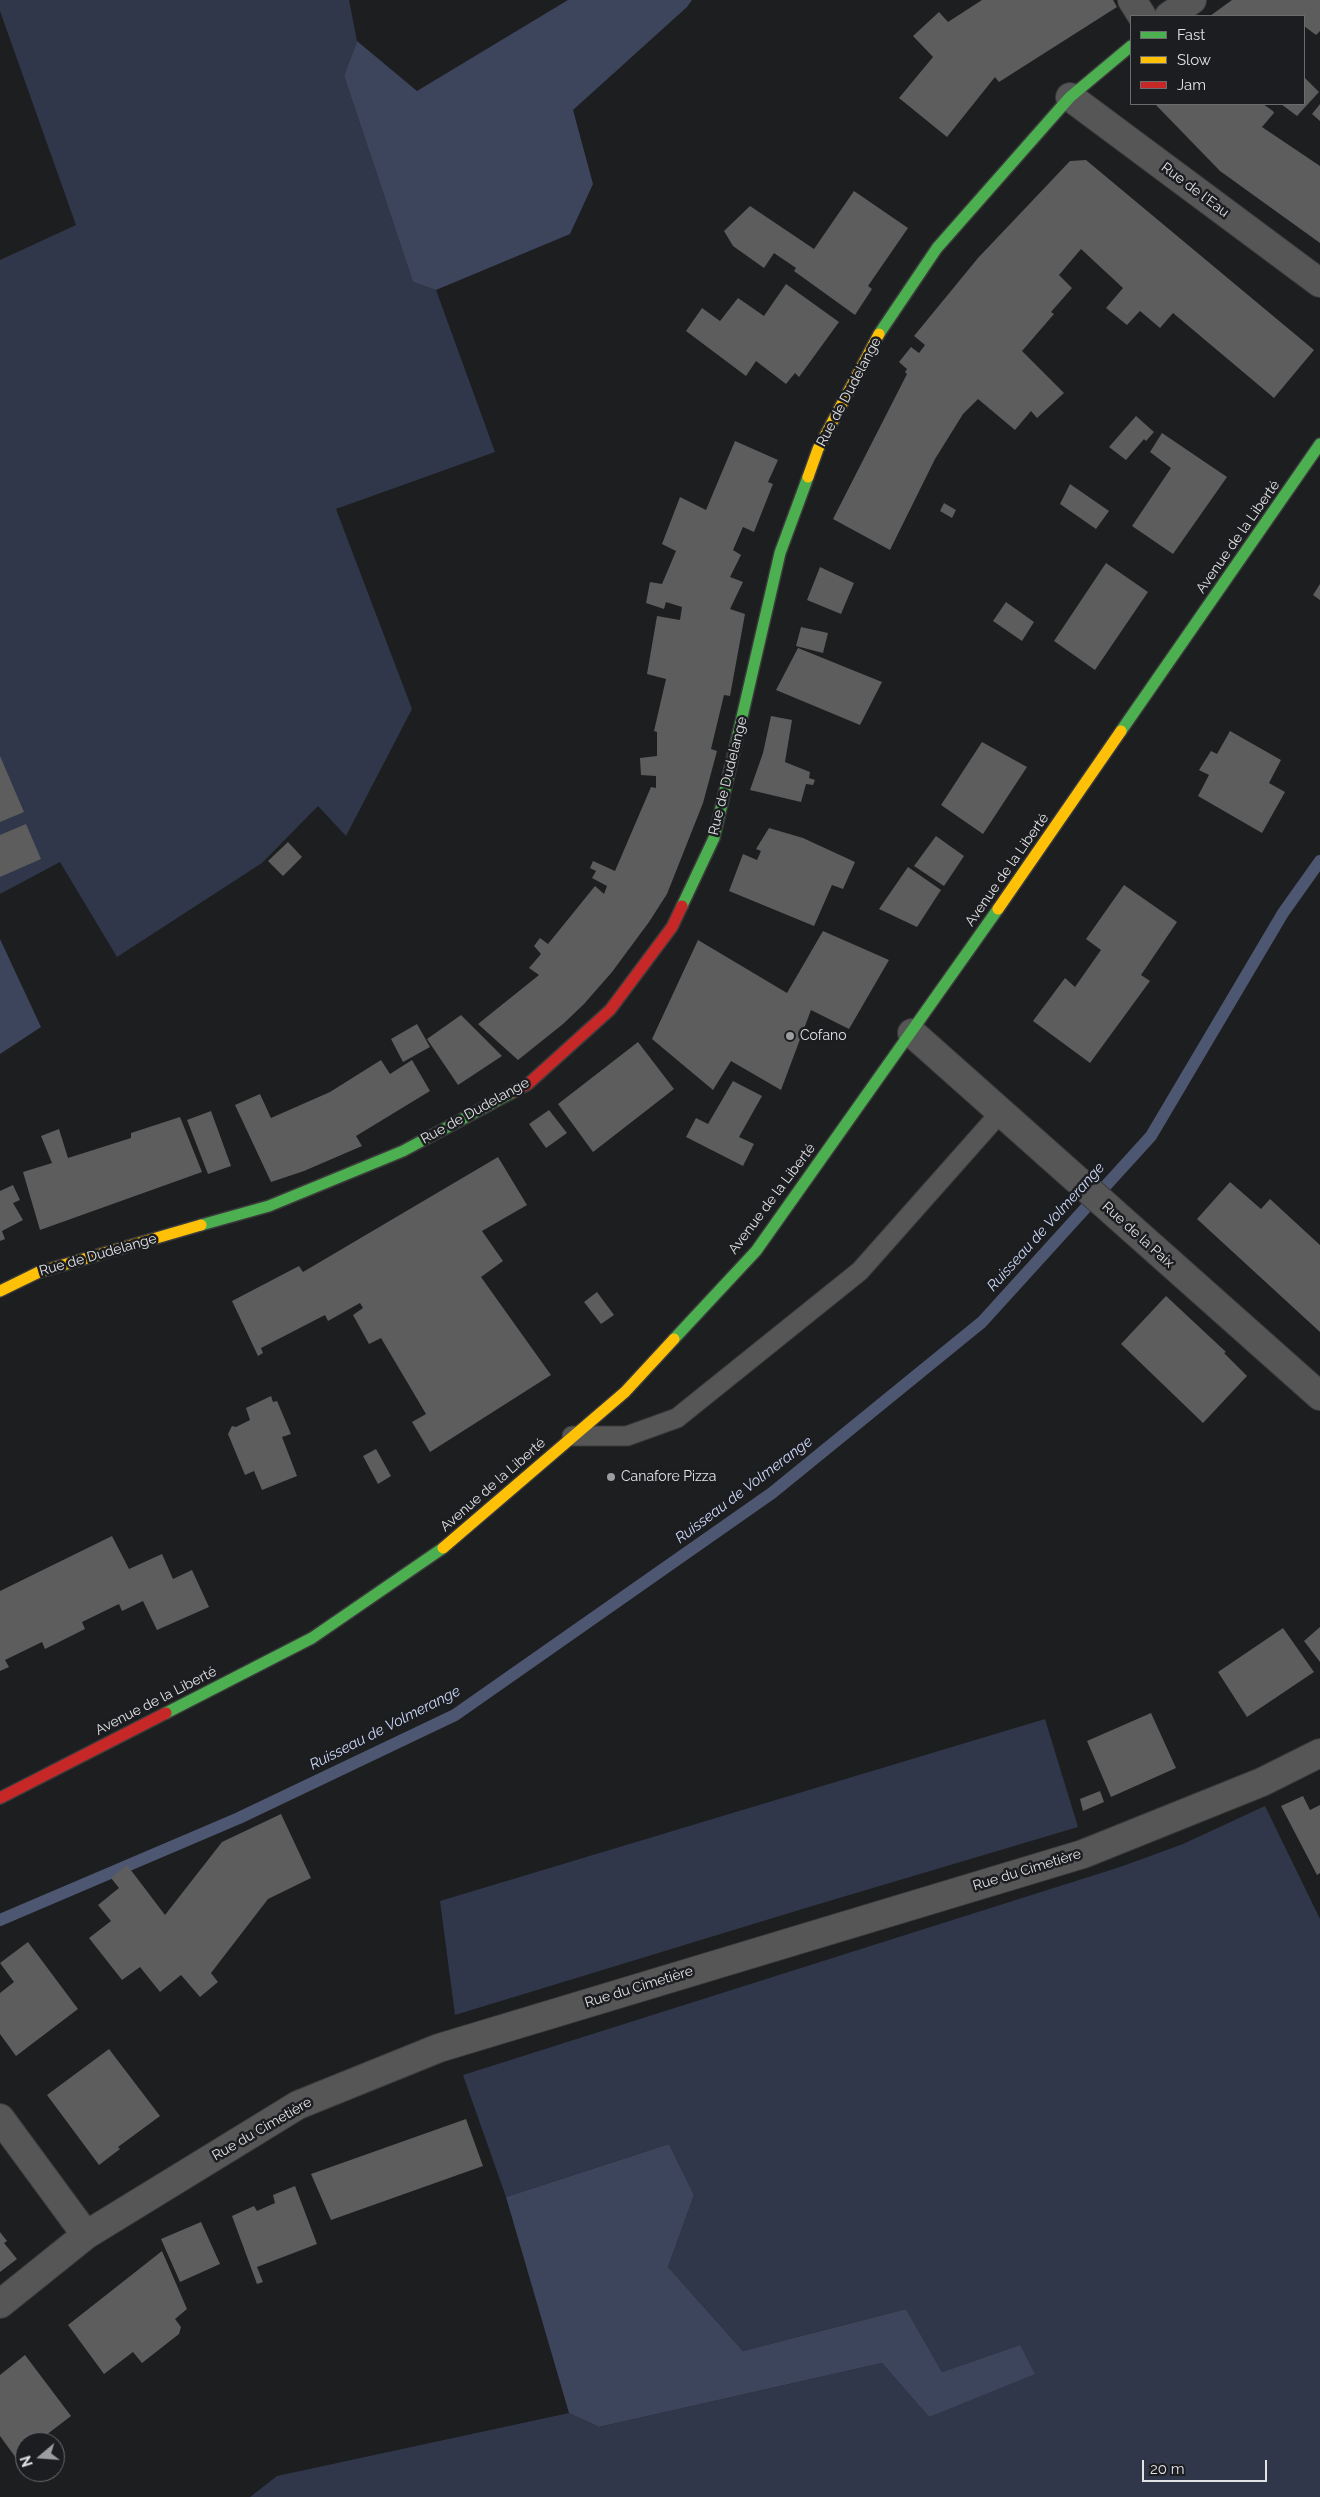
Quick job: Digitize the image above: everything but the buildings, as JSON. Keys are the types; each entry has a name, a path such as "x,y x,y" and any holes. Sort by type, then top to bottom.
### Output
{"main road":[{"name":"Rue de Dudelange","path":"0,1290 39,1272 269,1206 403,1151 528,1084 610,1010 666,934 714,838 780,553 818,450 874,342 937,248 1070,97 1130,47"},
{"name":"Avenue de la Liberté","path":"0,1798 312,1638 442,1549 625,1392 756,1251 912,1034 1320,444"}],"street":[{"path":"1132,0 1141,15"},
{"path":"1171,15 1192,0"},
{"name":"Rue de l'Eau","path":"1070,97 1320,283"},
{"name":"Rue de la Paix","path":"912,1034 1320,1396"},
{"name":"Rue du Cimetière","path":"0,2304 86,2235 298,2105 439,2048 1083,1854 1262,1782 1320,1754"},
{"path":"0,2118 86,2235"}],"lane":[{"path":"572,1436 627,1436 677,1418 860,1271 1000,1113"}],"shaded area":[{"path":"0,0 349,0 357,41 344,76 413,282 436,290 495,452 336,509 412,709 346,836 318,806 262,863 117,957 60,862 0,894 0,260 76,225 0,11"},
{"path":"568,0 692,0 687,7 573,110 593,184 570,234 436,290 413,282 344,76 357,41 417,91"},
{"path":"0,939 41,1027 0,1054"},
{"path":"1045,1719 1078,1827 455,2015 440,1901"},
{"path":"1265,1806 1320,1919 1320,2497 250,2497 277,2476 569,2413 599,2427 882,2363 929,2417 1020,2345 942,2372 906,2309 743,2351 668,2267 694,2195 669,2144 506,2197 463,2075 1120,1867 1183,1844"},
{"path":"669,2144 694,2195 668,2267 743,2351 906,2309 942,2372 1020,2345 1035,2374 929,2417 882,2363 599,2427 569,2413 506,2197"}],"waterway":[{"name":"Ruisseau de Volmerange","path":"0,1920 239,1818 455,1715 772,1493 982,1322 1151,1136 1283,913 1320,861"}],"traffic: fast":[{"path":"879,334 937,248 1070,97 1130,47"},
{"path":"1121,731 1320,444"},
{"path":"682,906 714,838 780,553 808,477"},
{"path":"674,1339 756,1251 998,909"},
{"path":"201,1225 269,1206 403,1151 513,1092"},
{"path":"166,1713 312,1638 443,1548"}],"traffic: slow":[{"path":"808,477 818,449 879,334"},
{"path":"998,909 1121,731"},
{"path":"0,1291 39,1272 201,1225"},
{"path":"443,1548 625,1392 674,1339"}],"traffic: jam":[{"path":"513,1092 528,1084 610,1010 672,927 682,906"},
{"path":"0,1798 166,1713"}],"place":[{"name":"Cofano","path":"790,1036"},
{"name":"Canafore Pizza","path":"611,1477"}]}
